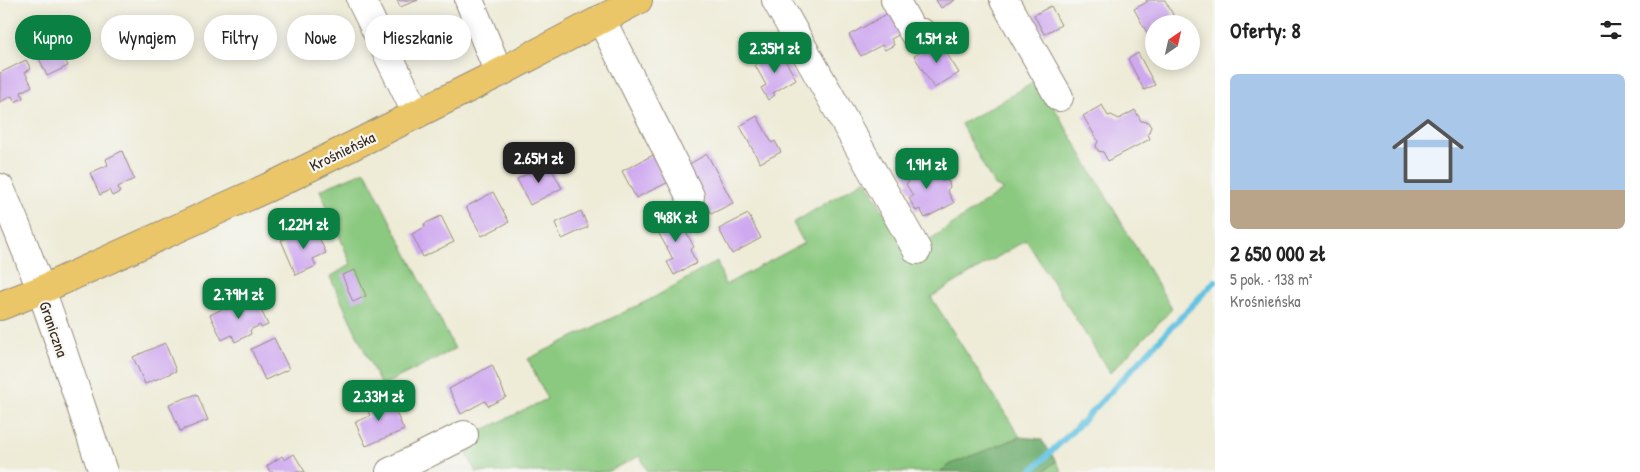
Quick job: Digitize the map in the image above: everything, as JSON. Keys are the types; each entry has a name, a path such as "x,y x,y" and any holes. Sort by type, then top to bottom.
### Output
{"main road":[{"name":"Krośnieńska","path":"0,306 41,290 280,182 499,72 633,1"}],"street":[{"path":"361,0 416,114"},
{"path":"469,0 499,72"},
{"path":"776,0 917,250"},
{"path":"895,0 913,32 922,32"},
{"path":"1004,0 1059,97"},
{"path":"601,19 690,196"},
{"name":"Graniczna","path":"0,188 41,290 103,472"},
{"path":"390,472 464,435"}],"green space":[{"path":"1038,80 1172,309 1110,373 1026,240 931,297 1020,437 951,464 940,472 648,472 640,456 607,472 476,472 462,444 477,433 547,399 528,359 653,298 717,261 725,285 804,243 793,223 866,179 907,255 1003,190 994,185 961,124"},
{"path":"365,171 455,349 381,386 330,277 351,264 320,190"},
{"path":"1020,437 1041,439 1056,461 1043,472 940,472 951,464"},
{"path":"1056,461 1062,472 1043,472"}],"building":[{"path":"397,0 418,0 400,7"},
{"path":"936,0 955,0 941,8"},
{"path":"1146,0 1165,0 1173,15 1145,15 1145,29 1134,9 1147,2"},
{"path":"1051,6 1061,25 1044,34 1034,15"},
{"path":"894,10 906,31 891,39 894,45 885,50 882,45 861,56 849,35"},
{"path":"939,41 959,73 934,88 914,56"},
{"path":"779,50 796,79 773,93 775,95 768,100 761,88 766,85 755,65"},
{"path":"1138,53 1145,70 1147,70 1155,85 1144,90 1128,59"},
{"path":"26,60 31,69 25,72 32,86 21,92 23,98 15,102 12,96 0,102 0,73"},
{"path":"40,60 65,60 68,66 47,76"},
{"path":"1102,105 1108,116 1111,115 1119,119 1135,110 1141,121 1148,122 1151,127 1148,134 1150,139 1108,161 1103,152 1098,151 1096,146 1098,141 1083,116"},
{"path":"757,116 772,143 775,141 781,152 760,163 740,126"},
{"path":"122,151 134,179 118,187 120,192 112,196 109,190 100,195 90,173 108,165 106,159"},
{"path":"659,152 673,180 636,198 622,171"},
{"path":"707,154 733,203 711,214 686,166"},
{"path":"921,161 927,172 934,168 941,181 946,180 949,182 950,187 947,190 954,203 925,218 920,209 916,211 909,198 913,196 906,184 909,182 902,171"},
{"path":"548,163 562,188 530,205 517,179"},
{"path":"493,192 509,222 482,236 466,207"},
{"path":"581,211 588,227 562,239 555,223"},
{"path":"666,213 672,224 680,220 694,247 690,250 697,263 674,275 667,262 673,259 652,221"},
{"path":"748,214 761,238 732,254 719,229"},
{"path":"441,216 454,242 423,257 412,234 425,227 424,224"},
{"path":"314,226 326,253 313,259 316,266 296,275 281,240"},
{"path":"355,270 366,296 353,302 342,275"},
{"path":"242,299 245,305 256,299 268,325 261,328 260,325 250,330 251,334 235,342 232,335 222,340 210,315"},
{"path":"274,338 289,369 265,380 251,349"},
{"path":"165,343 176,371 145,384 133,357"},
{"path":"492,365 506,397 488,406 485,401 461,414 449,389"},
{"path":"197,394 208,420 180,431 169,404"},
{"path":"384,396 386,401 390,399 404,430 366,446 355,422 370,416 365,404"},
{"path":"294,454 305,472 270,472 267,466 282,456 285,460"}],"waterway":[{"path":"1030,472 1082,422 1215,281"}]}
